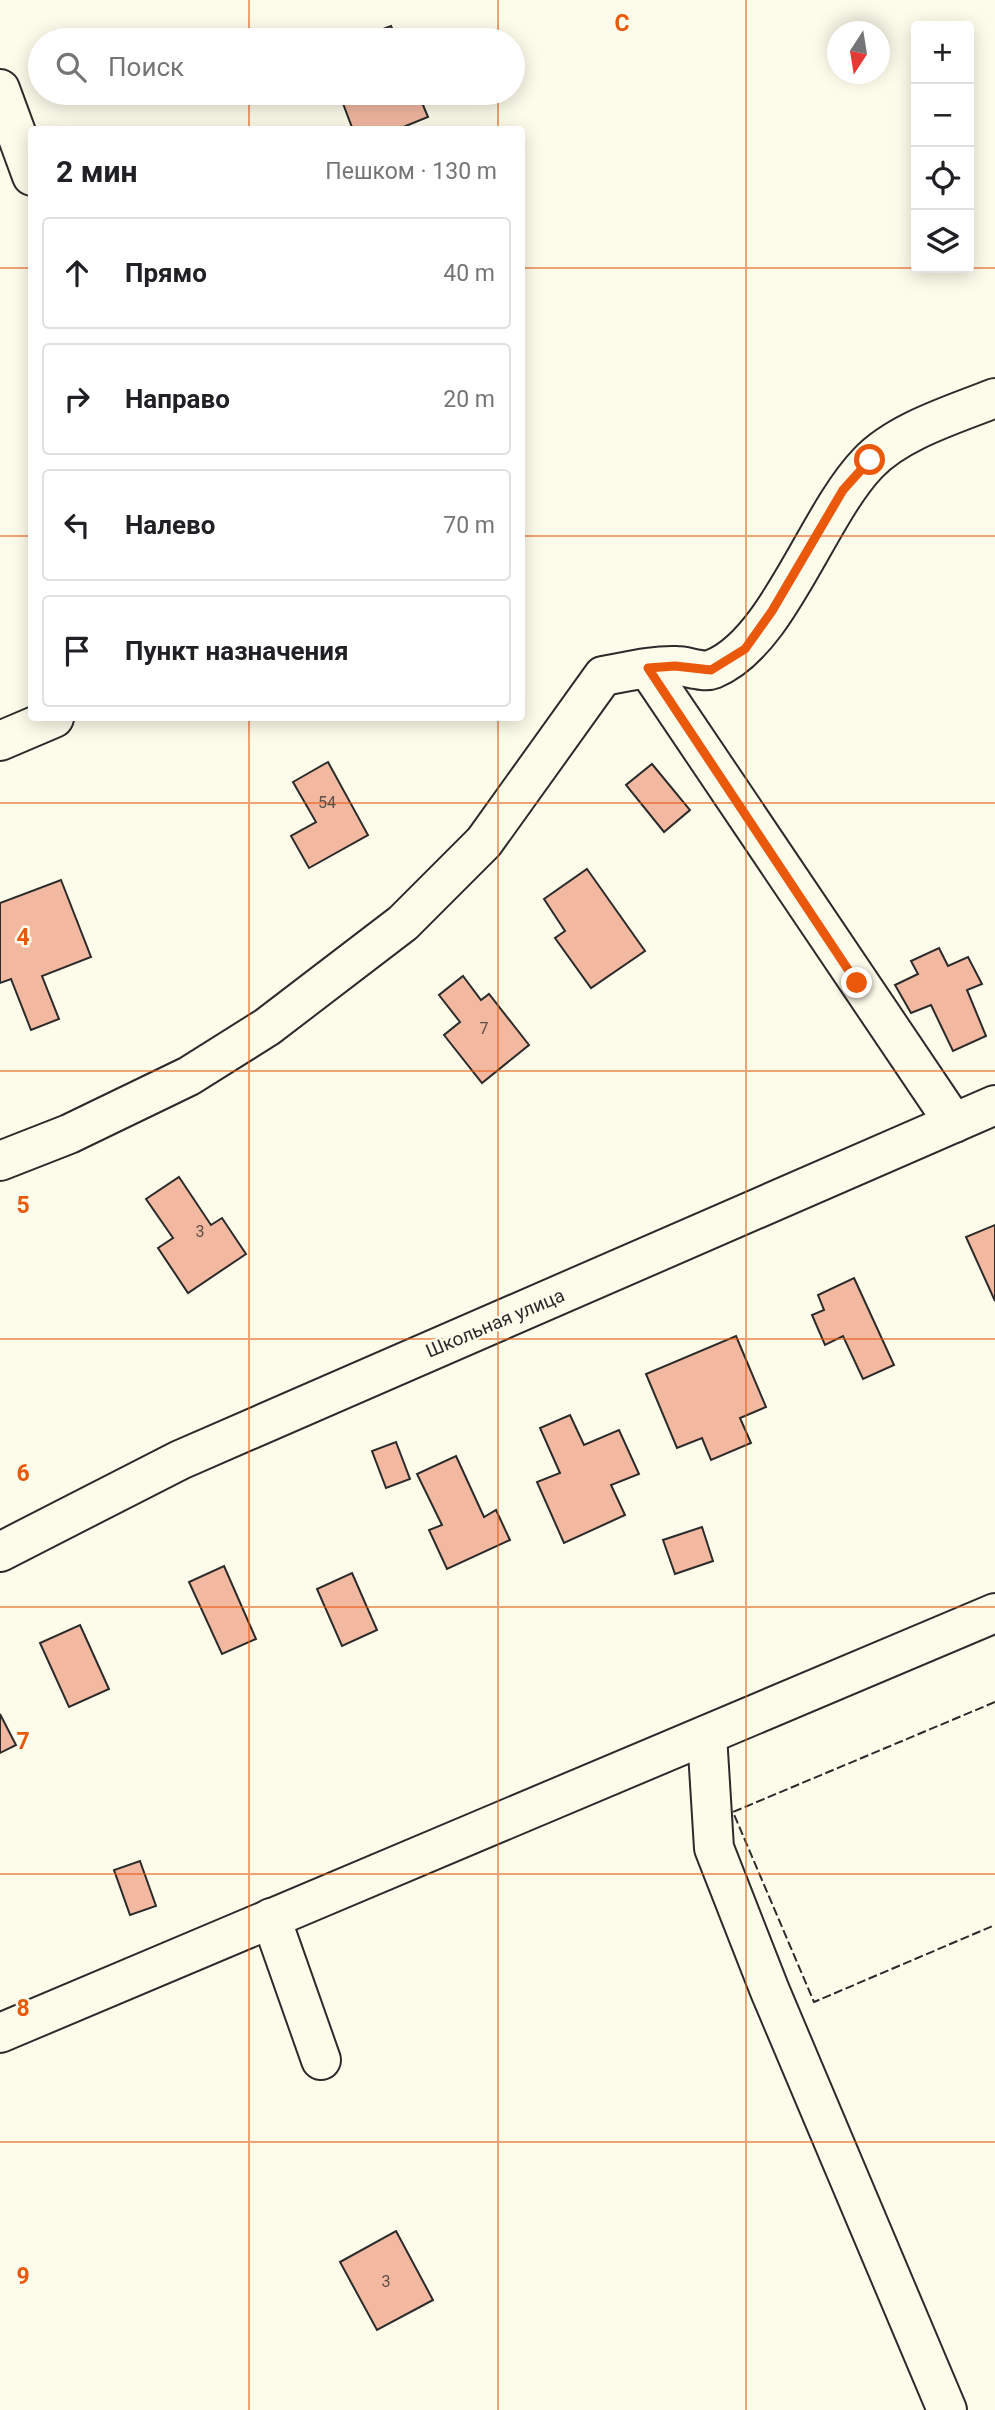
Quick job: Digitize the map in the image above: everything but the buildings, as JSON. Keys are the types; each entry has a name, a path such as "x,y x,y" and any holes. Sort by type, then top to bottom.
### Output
{"street":[{"path":"0,89 28,165"},
{"path":"0,1161 69,1134 189,1076 267,1027 403,923 484,842 603,676 675,666 711,670 745,649 772,611 843,490 870,460 919,429 995,398"},
{"path":"648,668 954,1123"},
{"path":"0,741 47,721"},
{"name":"Школьная улица","path":"0,1552 180,1460 995,1105"},
{"path":"0,2033 995,1613"},
{"path":"707,1735 714,1848 775,2004 947,2410"},
{"path":"271,1918 321,2060"}],"fence":[{"path":"995,1702 733,1812 814,2002 995,1925"}],"route":[{"path":"857,983 648,668 675,666 711,670 745,649 772,611 843,490 870,460"}]}
